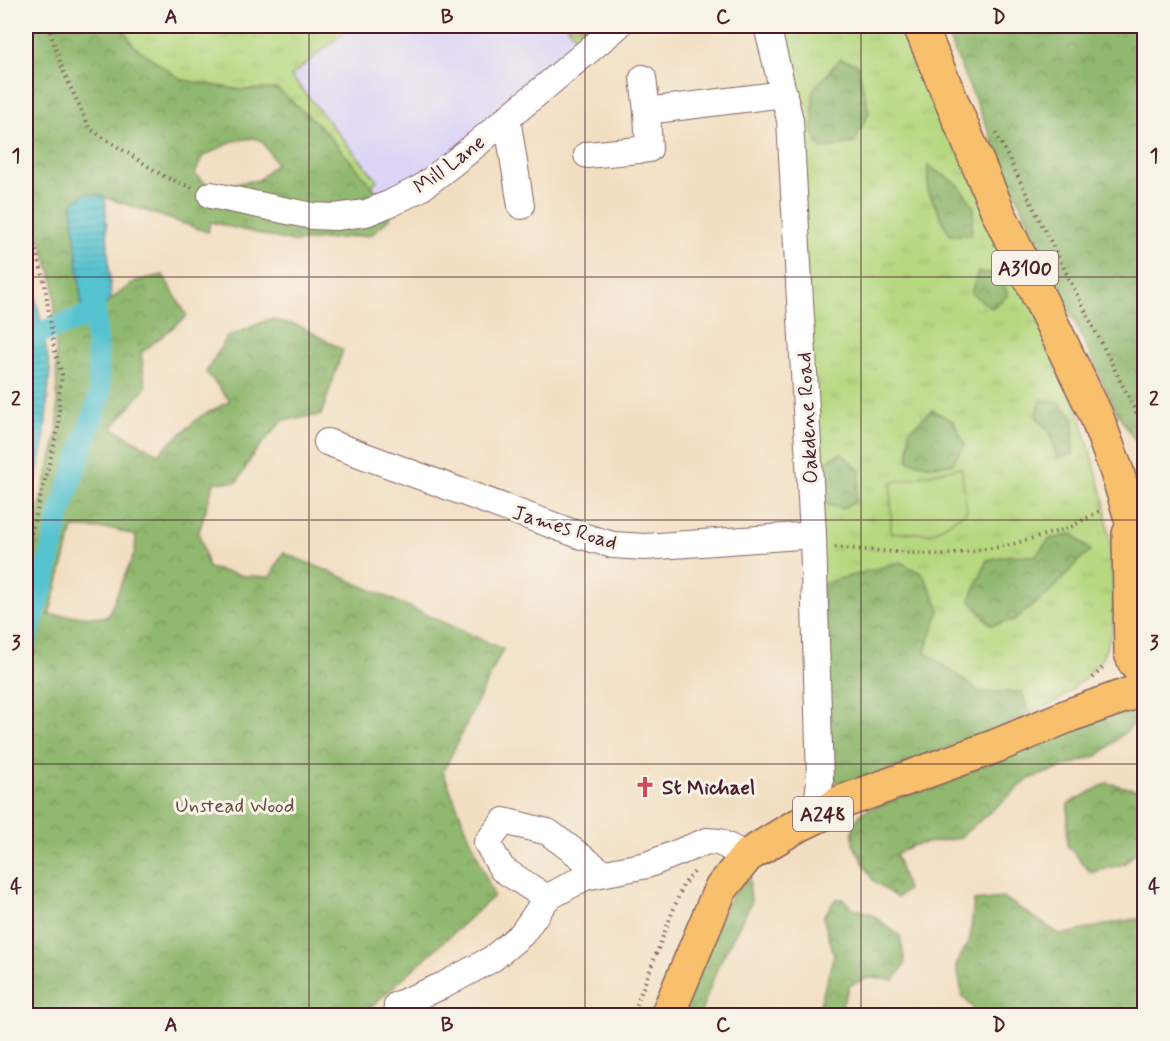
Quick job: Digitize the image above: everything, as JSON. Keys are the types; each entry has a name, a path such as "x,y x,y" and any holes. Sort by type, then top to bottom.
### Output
{"main road":[{"name":"A3100","path":"920,26 999,214 1096,415 1144,561"},
{"name":"A3100","path":"1126,501 1138,648"},
{"name":"A248","path":"1070,715 1114,675 1138,648"},
{"name":"A248","path":"667,1016 720,890 747,856 839,803 1144,689"}],"street":[{"name":"Mill Lane","path":"211,195 312,216 335,217 366,213 391,203 421,188 618,26"},
{"name":"Oakdene Road","path":"767,26 790,120 814,540 820,781 818,797 826,812"},
{"path":"587,155 649,149 643,78"},
{"path":"647,111 784,94"},
{"path":"507,118 521,206"},
{"name":"James Road","path":"327,442 571,533 613,545 645,547 814,540"},
{"path":"547,898 502,869 487,843 504,821 548,832 603,873"},
{"path":"397,1005 444,985 492,959 522,934 547,898 585,877 647,865 707,841 719,842 747,856"}],"path":[{"path":"48,26 63,71 90,129 165,177 211,195"},
{"path":"993,128 1144,428"},
{"path":"26,216 44,279 54,348 62,375 58,424 26,554"},
{"path":"814,540 865,550 944,555 1006,546 1069,528 1126,501"}],"shaded area":[{"path":"121,26 567,26 583,44 421,178 384,200 320,126"}],"green space":[{"name":"Unstead Wood","path":"26,26 121,26 134,46 182,80 242,90 277,89 320,126 384,200 391,217 371,235 293,242 210,222 208,232 105,197 85,193 101,309 136,281 163,275 187,316 141,353 146,387 112,428 158,454 201,416 230,401 206,372 227,337 270,319 300,326 343,350 321,415 283,420 254,453 237,482 214,482 199,532 208,568 245,576 270,577 283,553 503,649 443,772 494,896 362,1015 26,1015 26,560 58,431 54,282 26,196","holes":["254,138 262,141 276,163 259,180 210,187 195,174 202,157 233,141","73,528 114,529 136,536 135,552 107,617 49,615"]},
{"path":"121,26 352,26 291,76 377,180 372,186 320,126 277,89 242,90 182,80 134,46"},
{"path":"567,26 604,26 583,44"},
{"path":"776,26 908,26 1074,395 1104,500 1110,543 1113,628 1103,657 1085,678 1059,700 1029,715 833,782"},
{"path":"943,26 1144,26 1144,455 1115,409 1020,203"},
{"path":"840,59 857,64 869,112 854,143 821,149 813,134 813,90"},
{"path":"928,166 958,184 974,207 971,235 950,235 928,191"},
{"path":"978,272 999,274 1008,295 992,308 971,293"},
{"path":"1041,400 1059,402 1074,419 1073,454 1057,458 1051,434 1036,416"},
{"path":"932,410 953,421 965,445 952,464 932,466 909,461 909,431"},
{"path":"842,453 860,471 855,502 842,509 822,503 816,470"},
{"path":"961,467 967,511 933,533 891,533 891,483"},
{"path":"1073,534 1090,551 1078,561 1053,590 1014,620 991,625 970,600 987,560 1011,555 1035,556 1050,539"},
{"path":"900,562 923,574 940,609 925,652 980,692 1022,692 1029,715 936,753 850,784 833,782 825,763 822,584"},
{"path":"1139,705 1134,724 1099,755 1029,779 959,838 914,845 896,854 907,890 897,898 873,880 853,844 853,825 862,812"},
{"path":"1107,783 1144,791 1142,807 1144,844 1124,864 1091,873 1067,845 1068,804"},
{"path":"749,873 751,903 718,966 700,1015 679,1016 725,906"},
{"path":"1004,898 1061,935 1144,918 1144,1015 979,1015 963,997 956,965 970,939 974,901"},
{"path":"836,899 842,899 853,908 871,914 900,936 905,964 894,980 869,978 850,985 838,1015 826,1015 818,1011 834,955 823,917"}],"water":[{"path":"85,193 105,197 111,299 101,309 82,310 72,204"},
{"path":"26,247 50,369 44,444 26,519"}],"waterway":[{"path":"26,641 44,583 60,513 100,395 93,280"},
{"path":"37,334 94,313"}],"place":[{"name":"St Michael","path":"645,787"}]}
